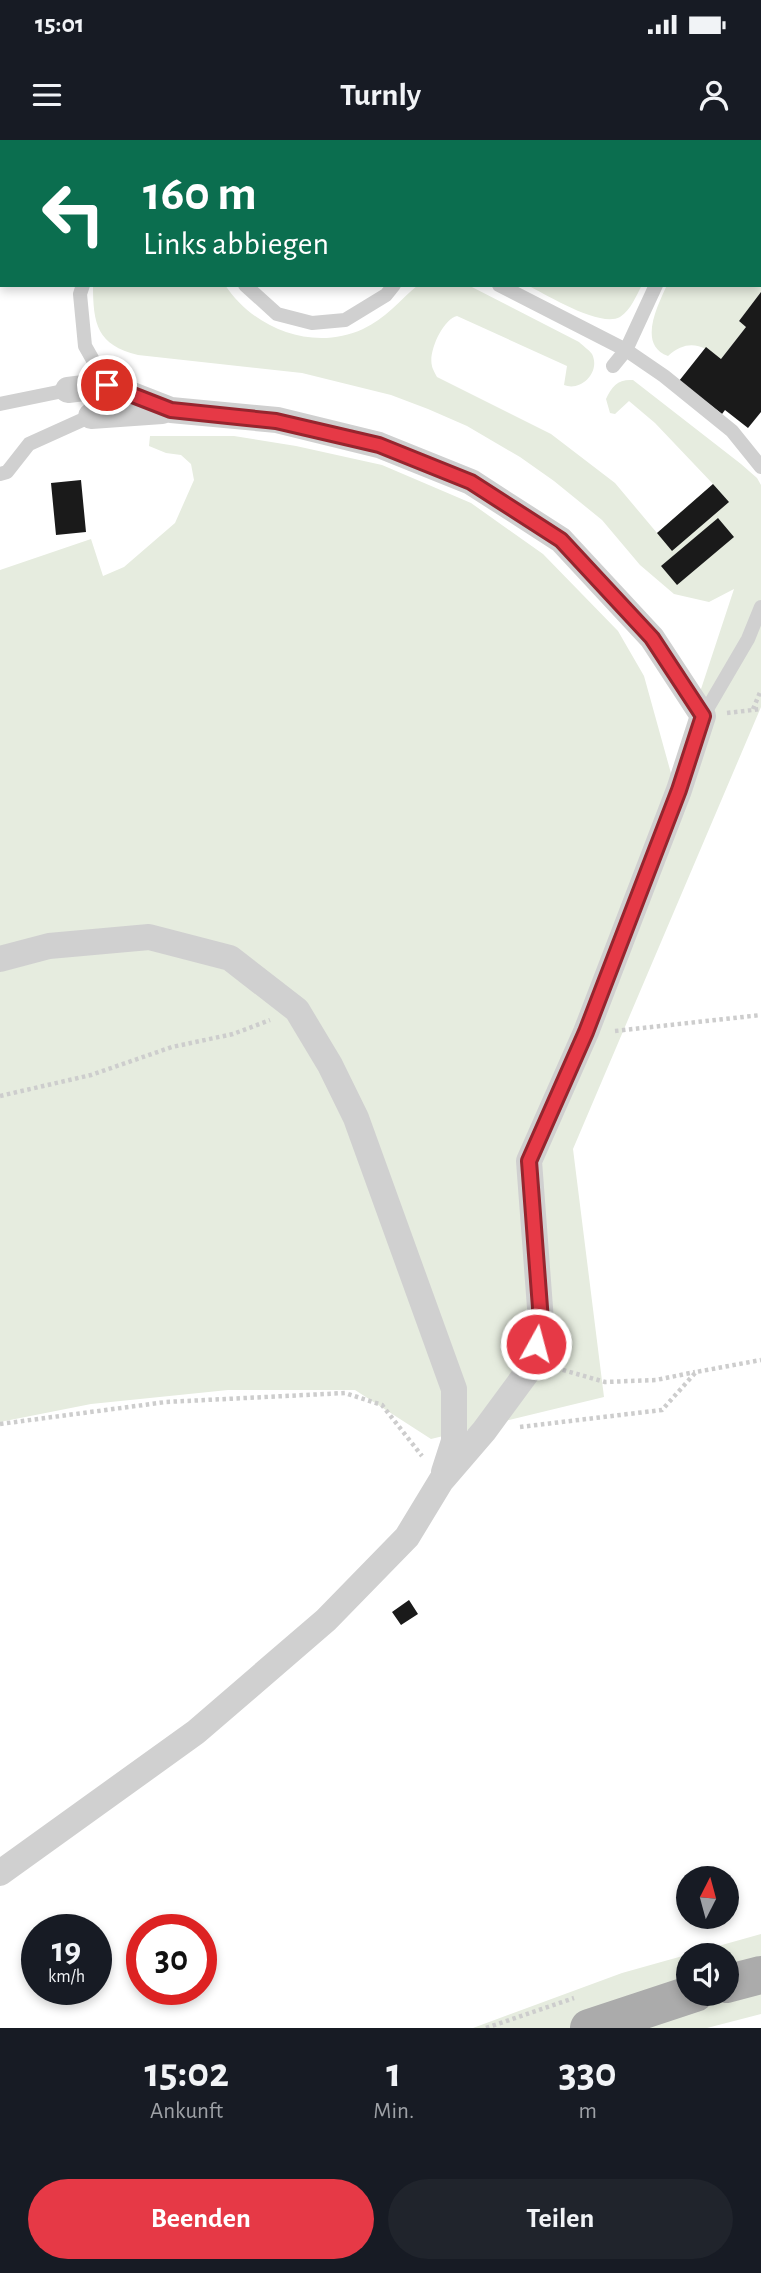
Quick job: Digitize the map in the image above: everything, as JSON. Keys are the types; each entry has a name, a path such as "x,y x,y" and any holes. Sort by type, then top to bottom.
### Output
{"main road":[{"path":"739,1981 761,1975"},
{"path":"589,2028 676,1999"}],"street":[{"path":"68,390 107,385 171,410"},
{"path":"0,1873 196,1732 326,1620 407,1536 441,1481 484,1431 531,1367 541,1321 529,1161 586,1032 679,790 703,716 652,638 561,540 471,482 379,445 276,421 171,410 90,416"},
{"path":"0,960 48,946 149,937 230,958 297,1010 330,1065 356,1118 454,1389 454,1441 441,1481"}],"lane":[{"path":"82,287 80,294 85,346 107,385"},
{"path":"247,287 277,314 312,323 345,320 386,295 392,287"},
{"path":"503,287 626,350 664,376 732,431 761,467"},
{"path":"613,366 626,350 655,287"},
{"path":"0,404 68,390"},
{"path":"0,474 7,472 29,444 90,416"},
{"path":"703,716 748,639 761,607"}],"path":[{"path":"753,710 761,690"},
{"path":"0,1096 91,1076 172,1047 233,1034 297,1010"},
{"path":"586,1032 640,1030 761,1015"},
{"path":"531,1367 559,1368 605,1382 656,1380 761,1360"},
{"path":"484,1431 662,1410 696,1372"},
{"path":"0,1424 166,1402 345,1394 382,1405 441,1481"}],"shaded area":[{"path":"93,287 227,287 252,314 268,324 305,337 324,338 344,336 371,325 416,287 472,287 579,342 592,354 592,374 577,386 564,385 567,366 457,316 442,329 434,345 431,360 437,377 551,434 615,483 657,533 713,484 655,423 629,401 615,414 610,413 606,399 619,382 633,380 741,464 761,485 761,707 573,1149 604,1397 431,1439 355,1390 228,1390 91,1404 0,1422 0,570 91,539 103,576 124,567 175,523 194,480 191,464 181,455 166,453 149,446 150,436 234,436 296,446 382,465 471,503 543,554 618,631 644,676 672,777 734,589 709,602 674,594 640,565 602,520 554,481 520,457 467,426 428,409 391,395 302,373 138,355 124,351 106,339 100,331 94,311"},
{"path":"531,287 641,287 627,311 620,317 600,318 574,309"},
{"path":"666,287 761,287 761,293 739,321 746,327 721,359 702,347 689,345 668,356 659,351 654,343 652,324"},
{"path":"761,1934 761,2014 707,2028 473,2028 622,1973 676,1958 676,2006 739,2006 739,1943 729,1943"}],"building":[{"path":"761,292 761,412 748,428 725,410 722,414 679,381 706,347 721,359 746,327 739,321"},
{"path":"81,480 86,532 56,535 51,483"},
{"path":"713,484 729,502 672,551 657,533"},
{"path":"718,518 734,537 677,585 661,566"},
{"path":"409,1600 418,1614 401,1625 392,1612"}],"route":[{"path":"107,385 171,410 276,421 379,445 471,482 561,540 652,638 703,716 679,790 586,1032 529,1161 541,1321 536,1344"}]}
